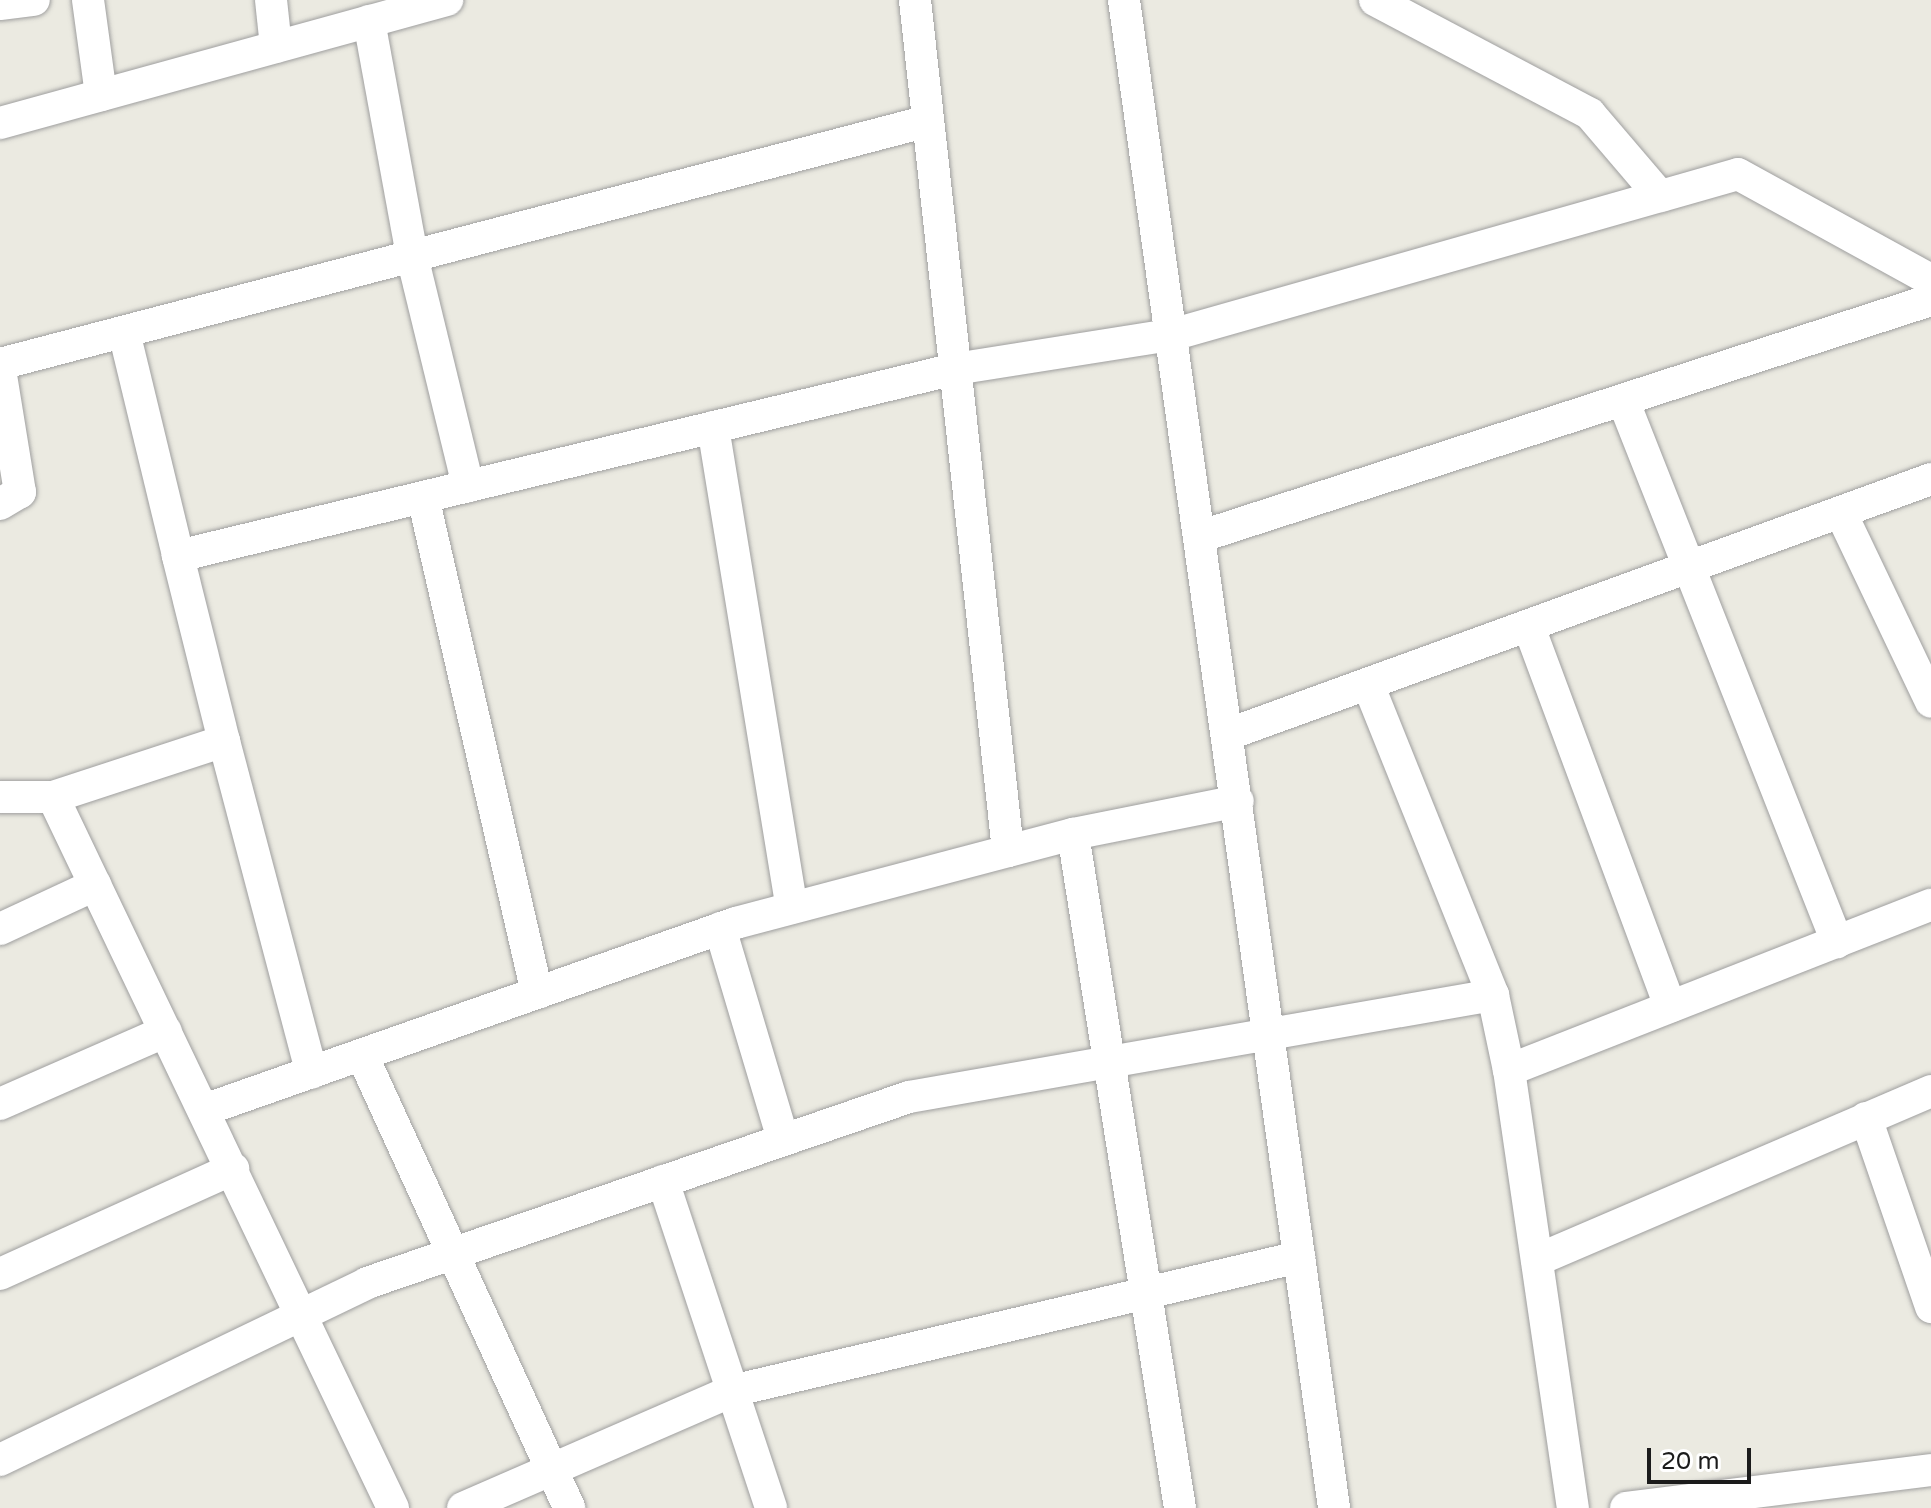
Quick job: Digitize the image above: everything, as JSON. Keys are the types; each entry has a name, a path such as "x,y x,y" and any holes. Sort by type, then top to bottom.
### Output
{"street":[{"path":"0,4 34,0"},
{"path":"88,0 101,95"},
{"path":"271,0 276,47"},
{"path":"0,123 447,0"},
{"path":"915,0 1008,851"},
{"path":"1124,0 1175,334 1334,1508"},
{"path":"1375,0 1590,114 1660,196"},
{"path":"369,21 412,256 468,486"},
{"path":"0,504 20,492 0,366 928,121"},
{"path":"178,556 955,369 1175,334 1738,174 1931,280"},
{"path":"1202,536 1931,300"},
{"path":"124,332 224,741 312,1073"},
{"path":"1623,400 1837,942"},
{"path":"713,427 792,908"},
{"path":"1229,734 1688,570 1931,479"},
{"path":"423,497 537,993"},
{"path":"1841,513 1931,702"},
{"path":"1529,627 1670,1007"},
{"path":"1368,684 1493,995 1509,1070 1573,1508"},
{"path":"0,797 53,797 224,741"},
{"path":"53,797 303,1314 393,1508"},
{"path":"204,1110 720,928 1073,834 1238,801"},
{"path":"1073,834 1112,1062 1180,1508"},
{"path":"0,929 95,885"},
{"path":"1509,1070 1931,905"},
{"path":"720,928 783,1140"},
{"path":"0,1460 303,1314 454,1253 909,1097 1493,995"},
{"path":"0,1104 166,1031"},
{"path":"362,1055 569,1508"},
{"path":"1537,1260 1931,1091"},
{"path":"1866,1118 1931,1307"},
{"path":"0,1274 233,1169"},
{"path":"663,1181 771,1508"},
{"path":"463,1508 732,1391 1299,1257"},
{"path":"1626,1508 1931,1470"}]}
